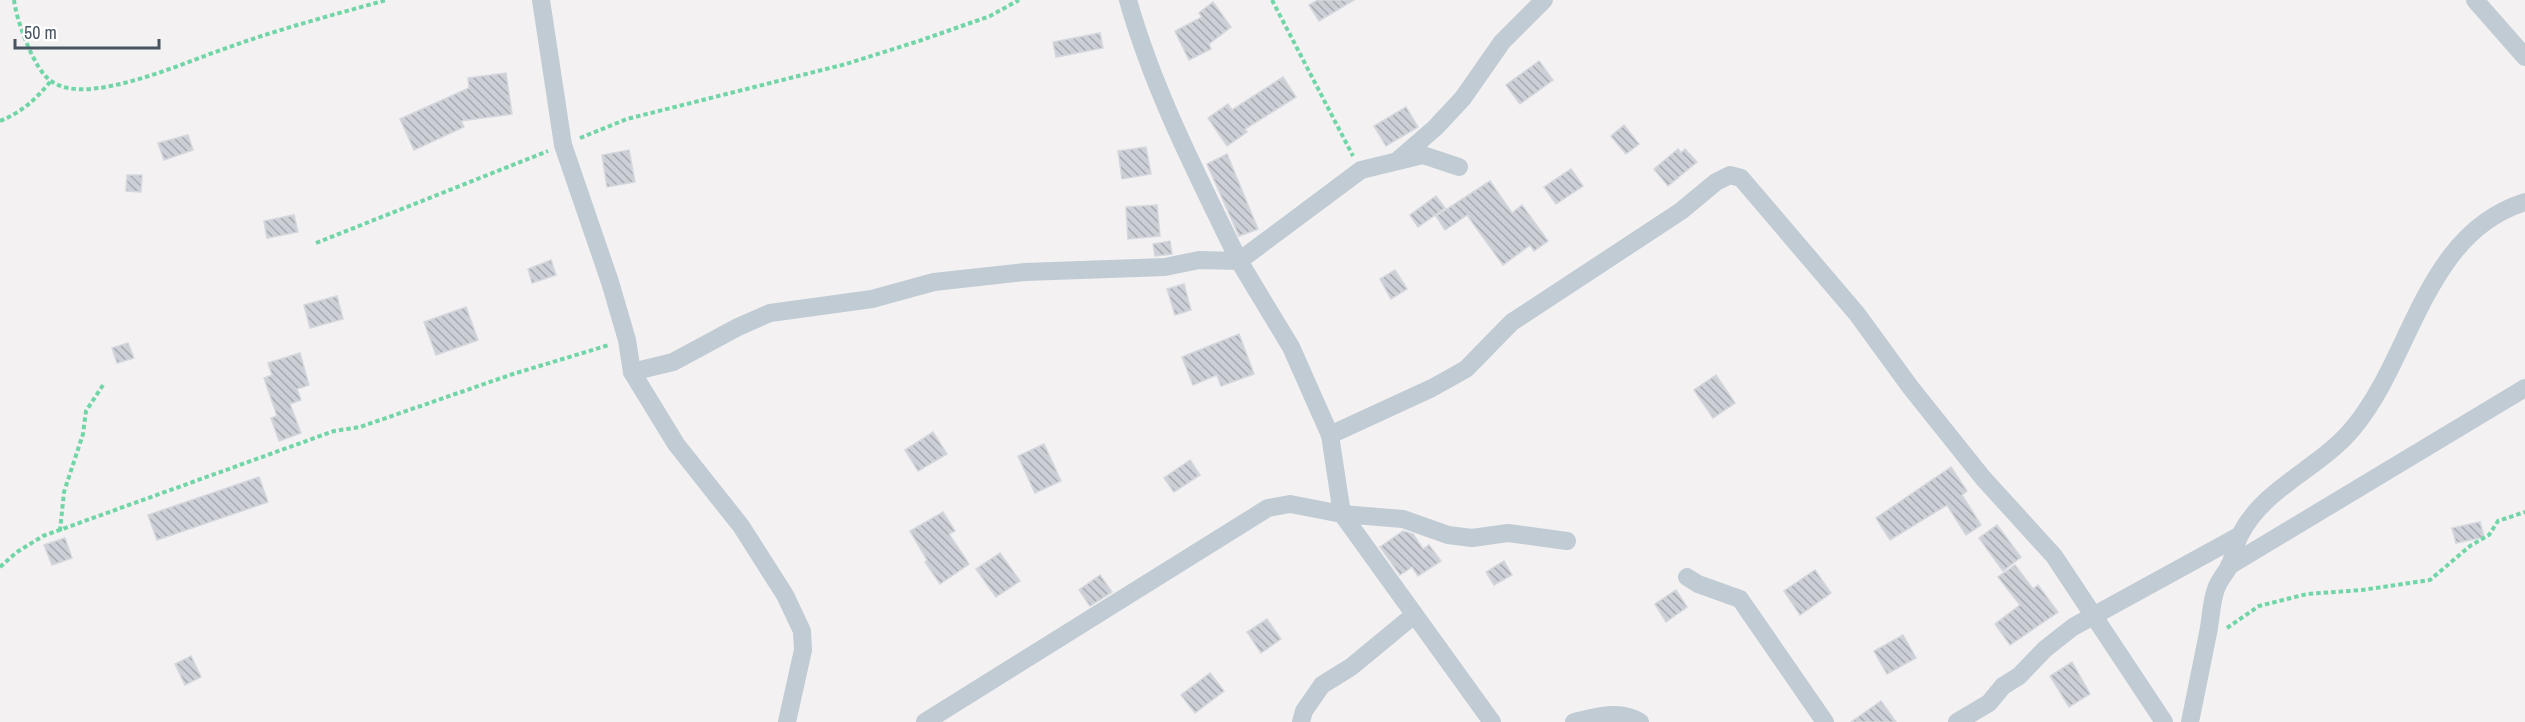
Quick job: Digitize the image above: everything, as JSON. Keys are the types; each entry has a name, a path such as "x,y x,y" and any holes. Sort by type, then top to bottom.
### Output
{"street":[{"path":"541,0 563,145 610,282 627,340 632,372 676,444 741,526 785,595 802,631 803,650 787,722"},
{"path":"1128,0 1146,57 1167,111 1239,261 1291,346 1330,435 1342,514 1492,722"},
{"path":"1395,162 1435,128 1463,98 1502,42 1544,0"},
{"path":"2475,0 2525,57"},
{"path":"632,372 673,363 738,327 770,313 872,299 934,282 1036,272 1165,267 1199,260 1239,261 1360,170 1423,155 1459,167"},
{"path":"1330,435 1432,388 1466,369 1512,322 1681,211 1716,182 1730,175 1741,178 1857,314 1911,388 1983,478 2054,556 2164,722"},
{"path":"2190,722 2216,589 2229,566 2239,536 2251,516 2267,499 2324,457 2354,428 2373,401 2435,279 2458,247 2487,220 2513,205 2525,202"},
{"path":"2229,566 2525,388"},
{"path":"925,722 1268,508 1290,504 1342,514 1403,519 1460,537 1472,538 1508,533 1567,541"},
{"path":"1957,722 1989,703 2045,649 2073,627 2239,536"},
{"path":"1687,577 1698,584 1740,599 1825,722"},
{"path":"1301,722 1304,711 1322,685 1351,667 1414,615"},
{"path":"1574,722 1604,715 1630,715 1640,722"}],"path":[{"path":"14,0 16,18 35,61 50,81 78,90 102,88 154,74 303,23 386,0"},
{"path":"315,243 627,119 846,64 990,16 1019,0"},
{"path":"1272,0 1360,170"},
{"path":"0,121 14,116 34,102 50,81"},
{"path":"0,567 17,552 43,537 334,431 360,427 513,374 627,340"},
{"path":"60,531 64,492 84,434 86,411 103,385"},
{"path":"2225,631 2232,623 2259,606 2307,594 2362,590 2430,580 2470,546 2489,536 2498,520 2525,512"}],"building":[{"path":"1318,0 1354,0 1319,21 1309,5"},
{"path":"1213,2 1231,27 1209,44 1211,49 1189,60 1175,31 1202,17 1199,13"},
{"path":"1100,33 1103,48 1056,57 1053,42"},
{"path":"1539,61 1553,80 1520,104 1506,85"},
{"path":"506,73 512,114 461,121 464,127 414,150 400,119 469,88 468,78"},
{"path":"1283,77 1296,97 1245,129 1247,132 1227,146 1208,118 1228,104 1232,110"},
{"path":"1406,107 1418,127 1386,146 1374,126"},
{"path":"1624,125 1639,144 1626,154 1611,136"},
{"path":"188,135 193,150 164,160 158,143"},
{"path":"1146,147 1151,174 1122,179 1118,151"},
{"path":"1678,149 1681,153 1685,149 1697,162 1668,186 1654,169"},
{"path":"629,150 635,182 607,187 602,155"},
{"path":"1227,154 1258,229 1239,236 1207,164"},
{"path":"1571,169 1583,186 1556,204 1544,187"},
{"path":"127,175 142,175 141,192 126,191"},
{"path":"1490,181 1512,213 1522,205 1548,241 1534,251 1530,245 1503,265 1467,215 1445,230 1436,216"},
{"path":"1436,196 1445,208 1418,227 1410,215"},
{"path":"1157,205 1160,236 1128,239 1126,207"},
{"path":"294,215 298,232 267,238 264,221"},
{"path":"1170,241 1172,254 1155,256 1153,244"},
{"path":"551,260 556,275 532,283 528,269"},
{"path":"1395,270 1407,289 1391,299 1380,279"},
{"path":"1184,284 1191,310 1175,315 1167,289"},
{"path":"337,296 343,319 310,328 304,305"},
{"path":"466,307 478,340 436,355 424,322"},
{"path":"1239,334 1254,374 1221,386 1217,375 1193,385 1182,357"},
{"path":"128,343 134,358 117,363 112,348"},
{"path":"300,353 309,385 297,389 301,400 290,404 301,433 279,441 271,418 277,416 264,378 272,375 268,363"},
{"path":"1716,375 1735,403 1713,418 1694,390"},
{"path":"933,432 947,454 918,471 905,450"},
{"path":"1044,444 1061,481 1035,493 1018,456"},
{"path":"1190,460 1200,475 1174,492 1164,478"},
{"path":"1951,467 1967,491 1962,495 1981,525 1966,535 1947,505 1890,540 1876,518"},
{"path":"259,477 268,502 157,540 148,515"},
{"path":"943,512 955,531 949,534 969,564 940,584 925,562 927,560 910,531"},
{"path":"2480,522 2484,537 2456,543 2452,528"},
{"path":"1997,525 2021,557 2003,571 1979,538"},
{"path":"1403,531 1413,534 1423,549 1429,545 1441,561 1418,576 1412,567 1400,575 1380,547"},
{"path":"65,538 72,558 52,565 44,545"},
{"path":"1000,553 1020,581 996,597 976,569"},
{"path":"1504,561 1512,575 1494,585 1486,572"},
{"path":"2015,565 2033,589 2038,585 2058,612 2010,645 1995,624 2020,605 1998,577"},
{"path":"1815,570 1831,593 1800,615 1784,591"},
{"path":"1100,575 1112,592 1090,606 1079,590"},
{"path":"1676,590 1687,607 1666,622 1655,604"},
{"path":"1267,619 1281,639 1261,653 1247,632"},
{"path":"1903,635 1916,658 1887,674 1874,651"},
{"path":"191,656 201,677 185,685 175,664"},
{"path":"2072,662 2090,694 2069,707 2050,676"},
{"path":"1210,673 1224,691 1195,713 1181,695"},
{"path":"1881,701 1896,722 1851,722"}]}
